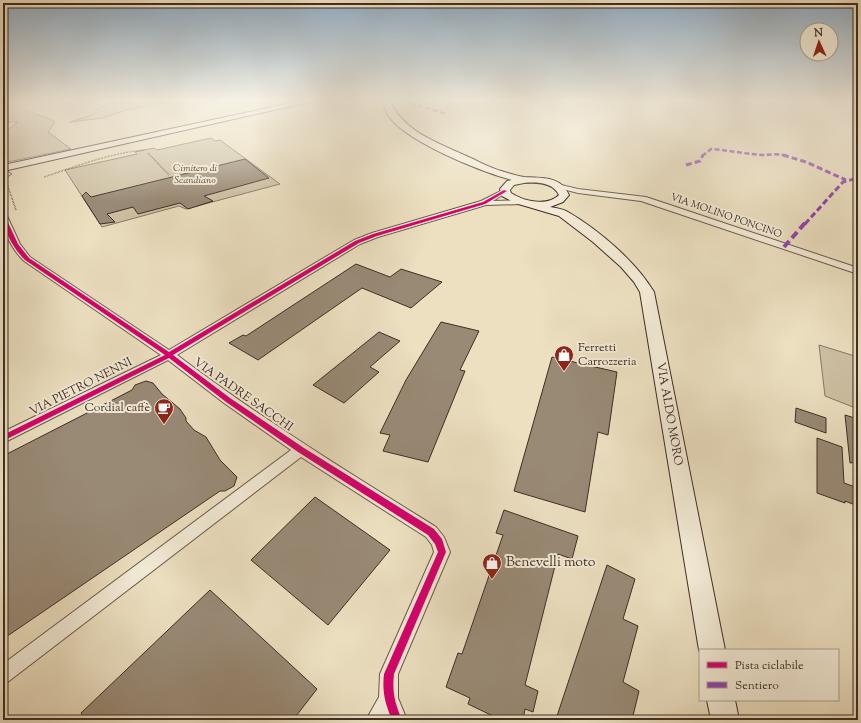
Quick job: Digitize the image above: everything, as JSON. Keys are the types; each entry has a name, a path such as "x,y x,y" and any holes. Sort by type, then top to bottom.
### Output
{"main road":[{"path":"7,173 34,161 155,135"},
{"path":"416,135 496,173 524,180"},
{"path":"496,173 506,189 511,183 524,180 538,180 557,186 563,191 560,204"},
{"name":"VIA ALDO MORO","path":"506,189 510,197 526,203 560,204 625,264 640,280 647,292 712,649"},
{"path":"721,701 725,720"}],"street":[{"name":"VIA MOLINO PONCINO","path":"557,186 585,193 627,195 643,199 858,271"},
{"path":"484,203 506,189"},
{"name":"VIA MOLINO PONCINO","path":"560,204 585,193"},
{"path":"484,203 526,203"},
{"name":"VIA PIETRO NENNI","path":"3,438 169,355 357,242 375,235 484,203"},
{"name":"VIA PADRE SACCHI","path":"3,216 17,248 27,259 169,355 228,400 301,450 431,532 439,542 442,552 388,674 388,701"},
{"path":"3,675 301,450"},
{"path":"376,720 388,701"},
{"path":"388,701 397,720"}],"path":[{"path":"44,178 100,159 132,151 145,150"},
{"path":"148,153 169,175"},
{"path":"7,173 16,210"}],"green space":[{"path":"3,135 52,135 71,149 3,163"},
{"name":"Cimitero di Scandiano","path":"211,138 215,141 220,140 280,184 186,209 179,206 102,227 65,170 137,154 135,152 154,148 157,150"},
{"path":"819,345 858,357 858,409 825,396"}],"building":[{"path":"245,159 269,178 204,196 213,201 188,209 180,203 138,214 133,207 107,214 115,222 100,224 82,196 86,192 91,197"},
{"path":"356,264 390,277 401,269 442,282 411,308 362,288 258,360 229,343 243,335 246,336"},
{"path":"441,322 479,331 460,370 465,371 428,462 383,451 390,435 380,433 406,380"},
{"path":"379,332 400,341 370,367 379,372 344,403 313,385"},
{"path":"552,357 617,372 608,435 598,432 585,512 514,491"},
{"path":"146,381 153,383 162,394 180,409 186,418 186,421 194,430 206,437 220,460 237,477 234,486 225,491 220,491 3,639 3,456 132,390 135,385"},
{"path":"796,408 826,418 826,433 795,422"},
{"path":"845,415 858,419 858,462 850,463"},
{"path":"817,438 842,447 844,483 858,488 858,506 817,493"},
{"path":"315,497 390,550 328,625 251,560"},
{"path":"504,510 578,536 572,559 558,554 525,685 538,691 533,712 525,709 523,720 495,720 495,717 468,704 470,698 446,687 458,653 462,654 503,535 496,533"},
{"path":"607,565 635,579 623,619 638,626 623,682 639,691 632,720 562,720 557,716"},
{"path":"210,590 317,689 293,720 86,720 81,713"}],"marked path":[{"path":"686,165 700,161 702,156 711,149 732,150 761,155 780,154 806,162 846,180"},
{"path":"784,247 843,182 858,178"}],"cycle path":[{"path":"3,438 169,355 357,242 375,235 484,203 505,191"},
{"path":"3,216 16,244 27,259 169,355 228,400 301,450 431,532 439,542 442,552 389,674 389,698 397,720"}],"place":[{"name":"Ferretti Carrozzeria","path":"564,372"},
{"name":"Cordial caffè","path":"164,425"},
{"name":"Benevelli moto","path":"492,580"}]}
